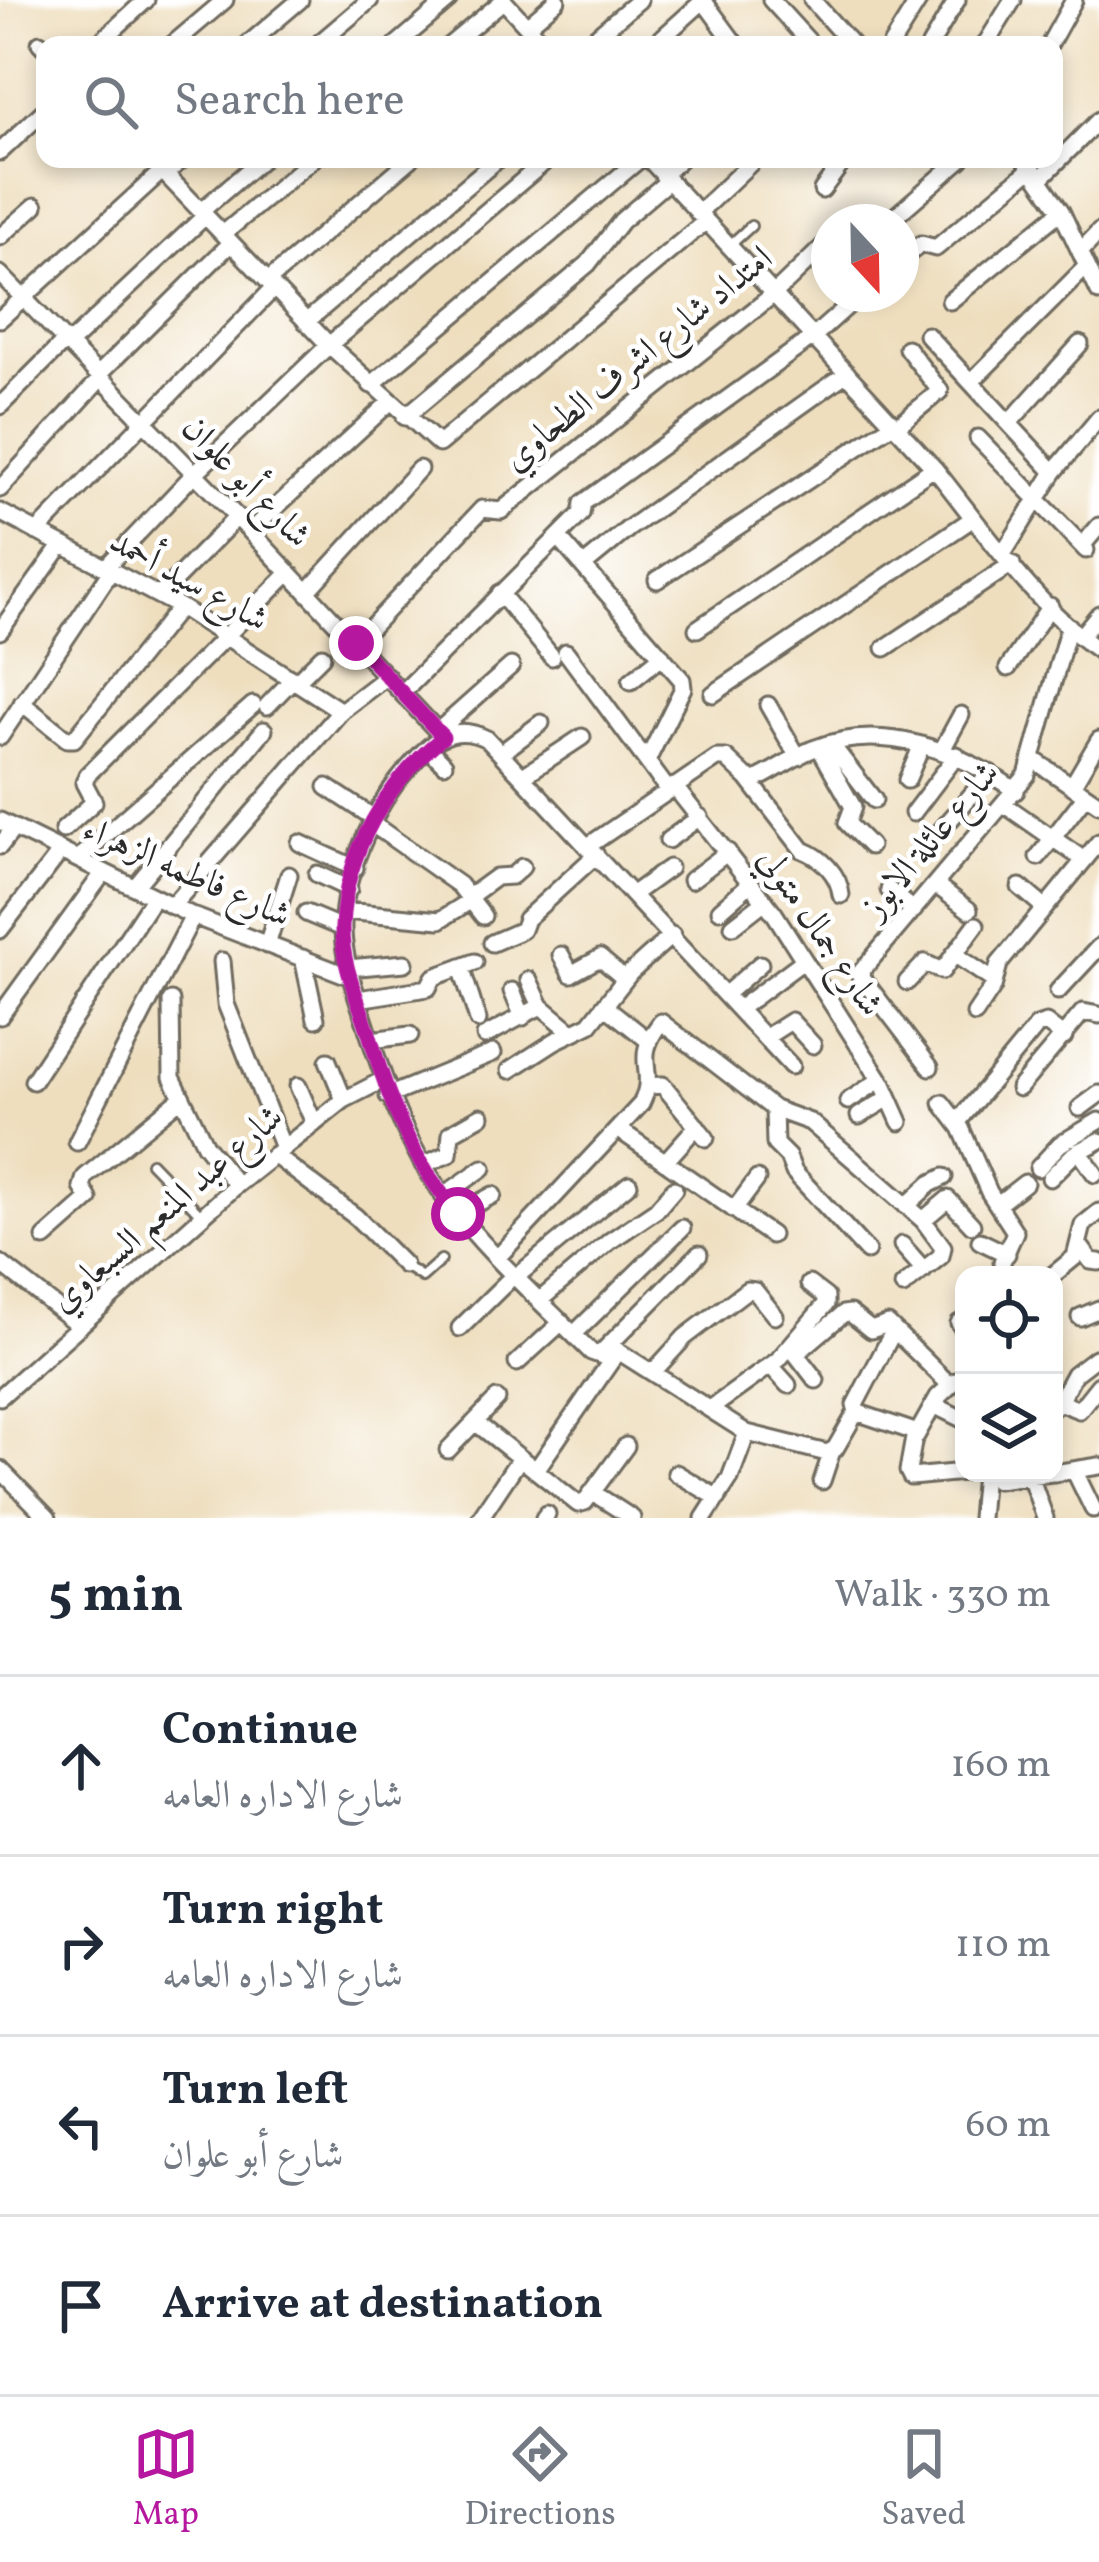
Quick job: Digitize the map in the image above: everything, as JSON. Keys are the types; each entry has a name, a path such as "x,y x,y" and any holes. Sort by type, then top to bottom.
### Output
{"street":[{"path":"107,36 146,0"},
{"path":"183,36 225,0"},
{"path":"258,36 300,0"},
{"path":"328,36 370,0"},
{"path":"407,36 449,0"},
{"path":"461,36 504,0 535,36"},
{"path":"526,26 557,0"},
{"path":"597,36 639,0"},
{"path":"664,36 703,0 729,36"},
{"path":"771,0 804,36"},
{"path":"812,0 844,36"},
{"path":"902,36 918,0"},
{"path":"935,36 958,0"},
{"path":"990,36 1012,0"},
{"path":"1054,36 1074,0"},
{"path":"0,152 36,118"},
{"path":"1063,146 1099,120"},
{"path":"0,319 159,168 328,345 434,443 445,441 702,217 747,168"},
{"path":"0,406 252,168"},
{"path":"0,489 227,239 304,168"},
{"path":"37,532 271,285 401,168"},
{"path":"306,322 487,168"},
{"path":"0,737 108,570 194,474 328,345 537,168"},
{"path":"370,385 633,168"},
{"path":"654,168 934,468 972,519 1050,606 1099,651"},
{"path":"405,417 588,264 621,221 673,168"},
{"path":"822,190 838,168"},
{"path":"909,204 951,168"},
{"path":"919,245 936,248 1033,168 1060,211 1099,292"},
{"path":"0,237 35,206"},
{"path":"950,301 1060,211"},
{"path":"971,382 1083,259 1099,232"},
{"name":"امتداد شارع اشرف الطحاوي","path":"356,643 482,509 501,511 774,295 811,259"},
{"name":"شارع أبو علوان","path":"0,274 403,692 437,739 444,764"},
{"path":"403,692 581,514 583,503 841,312"},
{"path":"927,334 1054,472"},
{"path":"1010,423 1080,344"},
{"path":"657,580 940,391 907,348"},
{"path":"584,565 847,374"},
{"path":"250,531 389,403"},
{"path":"886,648 1008,559 1054,472 1099,418"},
{"path":"978,438 1084,548 1099,526"},
{"path":"697,629 934,468"},
{"path":"307,592 418,469"},
{"name":"شارع سيد أحمد","path":"0,512 180,607 341,711"},
{"path":"159,596 237,517"},
{"path":"713,694 972,519"},
{"path":"558,537 682,680 683,688 647,761"},
{"path":"0,631 61,546"},
{"path":"63,830 94,802 84,783 87,775 289,573"},
{"name":"شارع جمال متولي","path":"500,593 728,852 880,1080 900,1122"},
{"path":"1007,668 1050,606"},
{"path":"22,703 67,739 74,739 180,607"},
{"path":"1074,631 1099,614"},
{"name":"شارع عائلة الابوز","path":"930,1067 859,976 1011,798 1034,760 1074,631"},
{"path":"0,931 69,855 322,656"},
{"path":"631,681 662,656"},
{"path":"511,666 396,783 372,820 344,919 349,972 386,1088 443,1196 597,1356"},
{"path":"172,906 341,711 387,676"},
{"path":"768,705 798,757"},
{"path":"913,813 949,753 961,715"},
{"path":"501,754 542,723"},
{"path":"135,887 264,730"},
{"path":"437,739 462,730 487,739 791,1066"},
{"path":"523,776 582,737"},
{"path":"748,779 758,779 825,746 858,740 922,745 990,773 1053,838 1084,860"},
{"path":"1038,857 1086,795 1099,740"},
{"path":"907,780 922,745"},
{"path":"825,746 874,800"},
{"path":"825,746 853,807 847,823 870,846"},
{"path":"491,943 522,930 526,919 592,850 671,788 722,757 748,779 802,850 815,854 838,878 842,895"},
{"path":"1034,760 1086,795"},
{"path":"921,854 990,773"},
{"path":"326,787 471,897 483,916"},
{"path":"668,839 700,818"},
{"path":"0,846 7,824"},
{"name":"شارع فاطمه الزهراء","path":"7,824 193,916 349,972"},
{"path":"976,1014 999,964 1099,842"},
{"path":"300,843 355,868"},
{"path":"691,880 728,852"},
{"path":"306,913 344,919 440,920 496,877 512,876 522,867"},
{"path":"633,893 669,868"},
{"path":"0,1016 104,872"},
{"path":"317,874 350,889"},
{"path":"267,945 289,875"},
{"path":"720,910 752,884"},
{"path":"907,982 925,964 943,970 973,918 936,884"},
{"path":"1019,887 1045,908"},
{"path":"889,890 914,910"},
{"path":"33,1081 154,897"},
{"path":"734,926 765,902"},
{"path":"77,1142 193,916"},
{"path":"510,1070 590,1024 625,980 672,935"},
{"path":"1058,991 1099,947"},
{"path":"561,955 571,974 600,958 625,980"},
{"path":"954,955 994,982"},
{"path":"303,958 316,1019"},
{"path":"222,961 226,1004 279,1152 404,1265"},
{"path":"740,1008 803,961"},
{"path":"349,972 405,963"},
{"path":"358,999 428,988 434,977 468,964 482,1028 523,1017 541,1006"},
{"path":"726,994 760,964"},
{"path":"529,980 541,1006 572,1032"},
{"path":"512,992 523,1017"},
{"path":"171,1001 172,1077 205,1145 237,1185"},
{"path":"606,1006 649,1041"},
{"path":"1018,1088 1083,1012 1099,1015"},
{"path":"766,1037 791,1021 813,1045"},
{"path":"957,1123 1039,1024 1046,1023 1064,1037"},
{"path":"498,1257 641,1104 648,1086 643,1054 658,1024 665,1024 775,1109 810,1122 923,1220 944,1250 903,1286"},
{"path":"371,1040 410,1035"},
{"name":"شارع عبد المنعم السبعاوي","path":"0,1397 237,1185 344,1100 494,1053"},
{"path":"328,1061 344,1100"},
{"path":"848,1101 880,1080"},
{"path":"648,1086 663,1085 701,1132 665,1162"},
{"path":"298,1086 314,1123"},
{"path":"1080,1108 1099,1094"},
{"path":"45,1238 89,1199 82,1186 85,1177 181,1098"},
{"path":"859,1117 889,1098"},
{"path":"923,1220 948,1199 1005,1258 1015,1232 942,1103"},
{"path":"775,1109 775,1144 788,1156 792,1170 867,1251"},
{"path":"423,1165 449,1154 451,1133 481,1116"},
{"path":"1099,1121 1060,1144 1044,1173 1099,1141"},
{"path":"618,1129 771,1235"},
{"path":"1079,1151 1095,1174"},
{"path":"443,1196 483,1168"},
{"path":"906,1206 944,1177"},
{"path":"734,1210 757,1179"},
{"path":"460,1328 516,1275 629,1184"},
{"path":"998,1204 1025,1184"},
{"path":"540,1300 610,1241 656,1210 674,1190"},
{"path":"458,1214 493,1195"},
{"path":"1063,1266 1080,1246 1083,1226 1099,1212"},
{"path":"517,1363 568,1328 682,1228"},
{"path":"902,1245 924,1270"},
{"path":"1080,1246 1091,1261 1099,1262"},
{"path":"597,1356 699,1254"},
{"path":"0,1263 80,1326"},
{"path":"793,1350 827,1301 809,1284"},
{"path":"653,1372 686,1337 744,1291 755,1291 775,1316"},
{"path":"1080,1317 1099,1309"},
{"path":"710,1409 845,1313 871,1330 883,1323 891,1327 952,1383 916,1436 908,1471 911,1477 955,1473"},
{"path":"858,1414 855,1405 891,1327"},
{"path":"793,1350 816,1380"},
{"path":"597,1356 618,1351 747,1433 809,1451 832,1451"},
{"path":"536,1470 618,1351"},
{"path":"1063,1393 1075,1373 1095,1358"},
{"path":"771,1366 788,1385"},
{"path":"1063,1407 1079,1410 1099,1385"},
{"path":"448,1450 497,1399"},
{"path":"934,1405 955,1416"},
{"path":"858,1414 909,1427 916,1436"},
{"path":"822,1480 832,1451 858,1414"},
{"path":"475,1422 578,1504 626,1446"},
{"path":"676,1473 713,1511 747,1433"},
{"path":"480,1518 520,1458"},
{"path":"1063,1471 1099,1466"},
{"path":"0,1469 48,1518"},
{"path":"1074,1469 1093,1509"},
{"path":"980,1518 985,1482"},
{"path":"1032,1482 1045,1518"},
{"path":"592,1492 632,1518"}],"lane":[{"path":"729,246 751,226"},
{"path":"151,1162 202,1216"},
{"path":"404,1265 422,1277 442,1260"}],"route":[{"path":"356,643 443,737 396,783 374,818 361,844 342,928 347,968 391,1104 428,1174 458,1214"}]}
